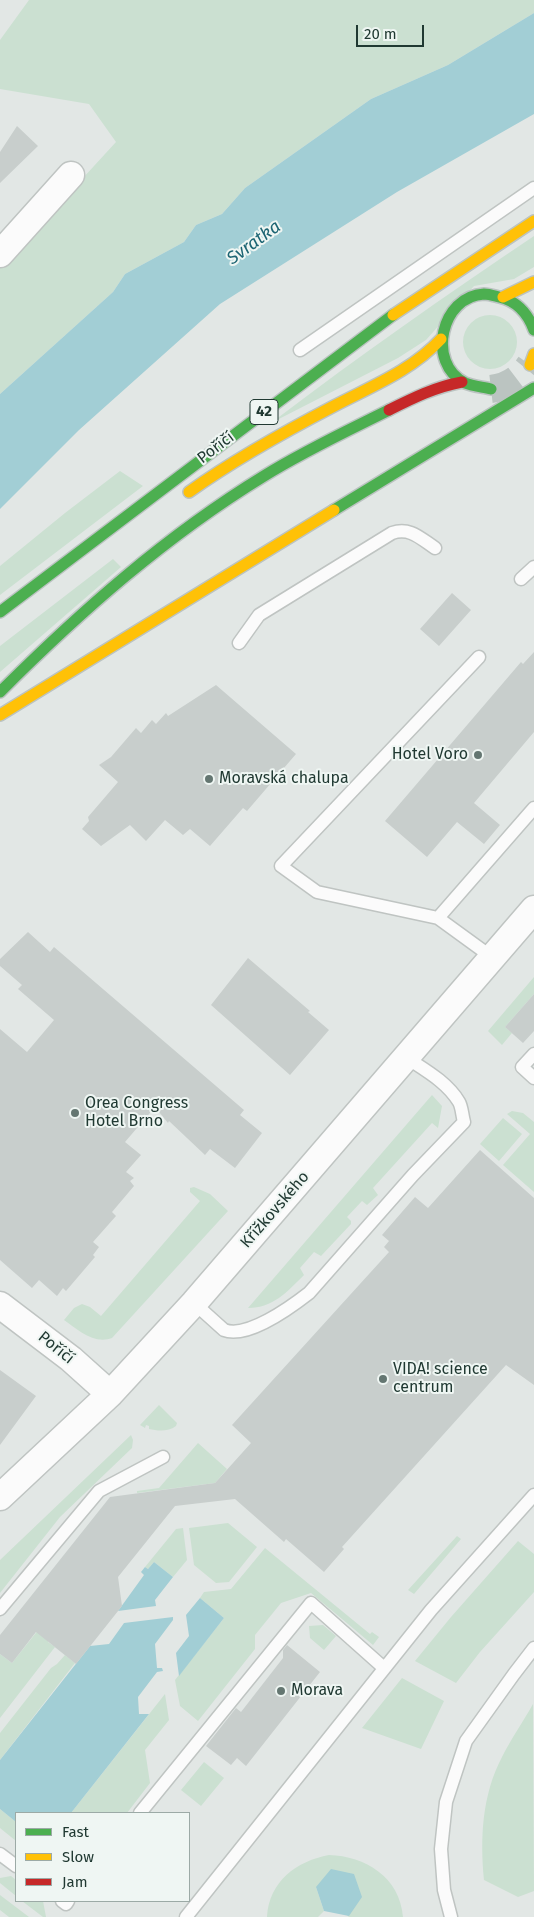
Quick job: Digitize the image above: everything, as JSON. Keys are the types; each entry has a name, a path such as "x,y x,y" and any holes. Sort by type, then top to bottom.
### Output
{"highway":[{"name":"Poříčí","path":"0,612 376,327 534,221"},
{"path":"503,297 534,282"},
{"path":"491,389 478,388 462,382 447,366 441,348 441,339 446,320 460,304 469,299 482,296 503,297 516,304 526,314 534,330"},
{"name":"42","path":"180,498 238,457 404,370 433,349 441,339"},
{"path":"530,365 534,354"},
{"path":"0,692 81,613 142,560 245,487 286,463 399,406 442,386 462,382"},
{"path":"0,715 534,388"},
{"name":"42","path":"40,582 118,538"}],"street":[{"path":"0,254 71,175"},
{"name":"Křížkovského","path":"0,1497 110,1394 194,1303 534,909"},
{"name":"Poříčí","path":"0,1305 71,1359 110,1394"}],"lane":[{"path":"300,350 534,188"},
{"path":"239,643 259,615 392,533 401,530 411,532 435,548"},
{"path":"521,579 534,567"},
{"path":"479,657 281,866 318,892 438,918 493,958"},
{"path":"438,918 534,808"},
{"path":"534,1054 522,1067 534,1078"},
{"path":"194,1303 228,1331 243,1331 260,1324 295,1303 309,1293 402,1187 464,1122 460,1103 440,1080 407,1058"},
{"path":"0,1609 99,1491 162,1457"},
{"path":"186,1917 431,1610 534,1496"},
{"path":"141,1812 311,1603 384,1668"},
{"path":"451,1917 444,1890 441,1849 446,1802 466,1741 534,1648"},
{"path":"0,1854 15,1865"}],"green space":[{"path":"29,0 534,0 534,13 448,65 371,99 245,188 222,214 196,225 184,242 125,274 113,292 0,394 0,266 116,142 89,104 0,89 0,40"},
{"path":"534,236 534,267 514,279 474,286 426,340 398,358 275,421 371,349"},
{"path":"485,315 495,315 505,319 513,327 517,342 513,357 505,365 495,369 485,369 475,365 467,357 463,347 463,337 467,327 475,319"},
{"path":"120,471 143,486 0,595 0,566"},
{"path":"113,559 121,567 0,672 0,646"},
{"path":"534,977 534,994 505,1027 512,1033 502,1045 488,1031"},
{"path":"432,1095 442,1106 438,1128 432,1123 373,1188 378,1195 367,1205 362,1201 347,1217 351,1224 321,1256 314,1252 300,1268 304,1275 292,1287 272,1302 248,1308"},
{"path":"512,1111 523,1113 534,1122 534,1192 503,1165 530,1134 507,1114"},
{"path":"503,1118 522,1134 499,1161 480,1144"},
{"path":"194,1187 210,1194 228,1211 112,1338 105,1340 92,1338 64,1320 74,1308 82,1304 90,1307 101,1316 200,1201 190,1192 190,1188"},
{"path":"159,1405 177,1423 176,1426 159,1431 149,1429 149,1426 146,1425 145,1428 140,1425"},
{"path":"131,1435 133,1440 132,1448 60,1517 0,1593 0,1560"},
{"path":"198,1443 227,1469 215,1483 137,1493 137,1491 159,1488"},
{"path":"228,1523 257,1547 229,1582 216,1583 194,1565 189,1528"},
{"path":"183,1528 187,1560 173,1577 154,1562 148,1569 145,1567 176,1529"},
{"path":"457,1536 461,1539 414,1594 408,1590"},
{"path":"518,1541 534,1554 534,1592 480,1652 456,1683 415,1661 451,1617"},
{"path":"265,1548 370,1634 372,1632 379,1637 373,1645 311,1593 281,1603 255,1635 255,1649 198,1721 180,1706 175,1680 224,1618 200,1598 204,1592 231,1589"},
{"path":"43,1624 55,1633 48,1642 55,1647 0,1718 0,1654 12,1663"},
{"path":"323,1625 336,1636 324,1650 310,1638 309,1626"},
{"path":"65,1655 75,1663 0,1760 0,1733 51,1668"},
{"path":"402,1678 444,1701 421,1749 362,1728"},
{"path":"165,1694 169,1720 145,1750 150,1783 128,1812 72,1812"},
{"path":"533,1704 534,1891 518,1897 484,1880 482,1848 484,1817 486,1802 495,1771"},
{"path":"204,1762 224,1778 201,1806 181,1790"},
{"path":"0,1809 15,1821 15,1840 0,1828"},
{"path":"329,1855 355,1859 378,1871 388,1880 395,1891 403,1917 349,1917 316,1887 324,1911 318,1917 267,1917 273,1893 287,1875 306,1862"},
{"path":"11,1876 15,1879 15,1895 0,1883 0,1878"},
{"path":"0,1895 29,1917 9,1917 0,1910"},
{"path":"23,1902 43,1902 46,1917 43,1917"}],"water":[{"name":"Svratka","path":"534,13 534,114 397,192 220,304 79,430 0,509 0,394 113,292 125,274 184,242 196,225 222,214 245,188 371,99 448,65"},
{"path":"154,1562 173,1577 155,1600 156,1606 118,1611 144,1575 141,1572 145,1567 148,1569"},
{"path":"200,1598 224,1618 179,1676 176,1653 189,1636 186,1615"},
{"path":"173,1617 173,1620 155,1644 157,1668 162,1668 163,1671 157,1672 138,1697 139,1714 149,1714 72,1812 15,1812 15,1821 0,1809 0,1760 90,1646 109,1644 124,1623"},
{"path":"331,1869 354,1874 362,1897 349,1916 324,1911 316,1887"}],"building":[{"path":"17,126 38,146 0,183 0,152"},
{"path":"452,593 471,610 439,646 420,629"},
{"path":"534,652 534,732 474,803 500,825 484,844 457,822 427,857 385,821 521,662 523,664"},
{"path":"216,685 296,754 247,811 243,808 210,846 190,829 183,835 165,820 146,841 130,825 101,846 82,829 89,821 88,817 118,782 99,765 111,757 136,728 141,733 152,720 156,724 166,713 168,716"},
{"name":"Orea Congress Hotel Brno","path":"28,932 50,952 54,947 244,1110 240,1115 262,1133 235,1168 210,1149 205,1155 169,1121 168,1123 155,1107 125,1142 141,1155 126,1172 134,1178 130,1181 134,1186 112,1212 116,1216 93,1242 99,1247 93,1255 95,1257 66,1291 63,1288 57,1296 39,1280 32,1288 0,1260 0,1029 27,1052 54,1020 18,989 22,985 0,966 0,959"},
{"path":"248,958 310,1011 308,1012 329,1030 290,1075 211,1005"},
{"path":"534,994 534,1031 523,1043 505,1027"},
{"name":"VIDA! science centrum","path":"480,1150 534,1198 534,1385 506,1365 342,1547 344,1549 324,1572 286,1539 284,1542 235,1499 175,1506 118,1577 122,1606 76,1664 36,1632 12,1663 0,1654 0,1635 110,1497 215,1483 251,1443 232,1425 389,1252 384,1247 389,1241 382,1235 415,1197 428,1208"},
{"path":"0,1370 36,1396 0,1445"},
{"name":"Morava","path":"287,1645 320,1672 246,1766 237,1758 231,1765 206,1746 236,1708 241,1712 283,1658 283,1650"}],"tunnel":[{"path":"491,389 513,382 530,365"}],"traffic: fast":[{"path":"491,389 465,383 453,374 445,361 443,347 444,332 449,318 457,306 469,298 484,294 505,299 521,309 529,319 534,330"},
{"path":"0,612 393,315"},
{"path":"334,510 534,388"},
{"path":"0,692 93,604 159,549 193,524 228,499 279,467 389,410"}],"traffic: slow":[{"path":"393,315 534,221"},
{"path":"503,297 534,282"},
{"path":"189,492 260,446 404,369 441,339"},
{"path":"530,365 534,354"},
{"path":"0,715 334,510"}],"traffic: jam":[{"path":"389,410 433,390 462,382"}],"place":[{"name":"Hotel Voro","path":"478,755"},
{"name":"Moravská chalupa","path":"209,779"},
{"name":"Orea Congress Hotel Brno","path":"75,1113"},
{"name":"VIDA! science centrum","path":"383,1379"},
{"name":"Morava","path":"281,1691"}]}
